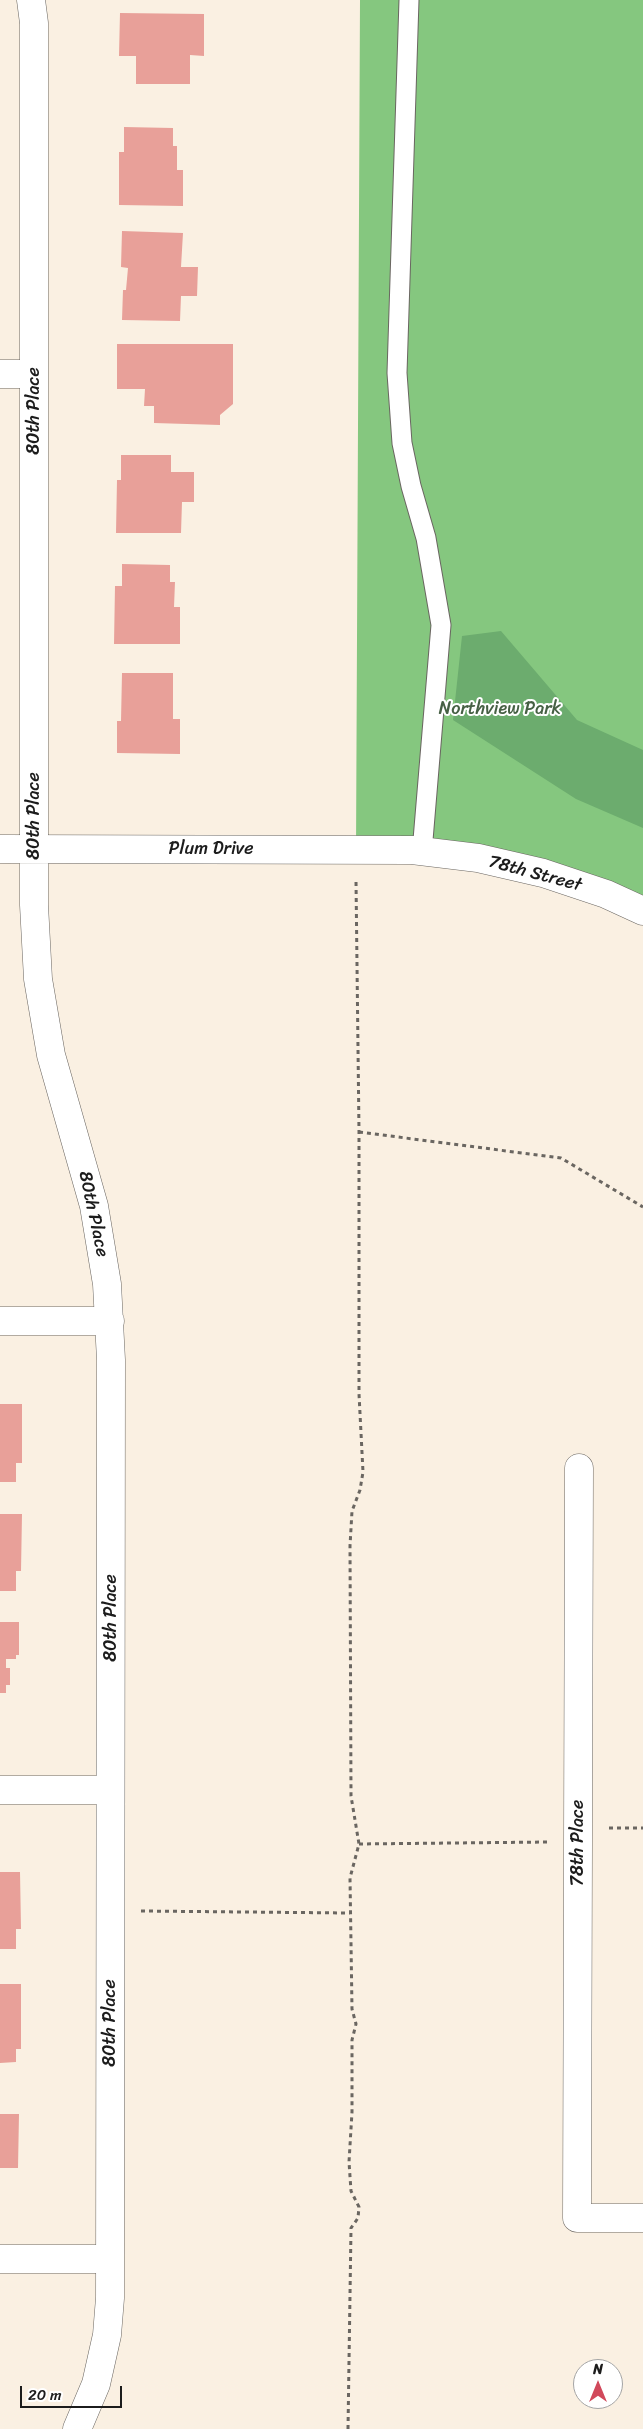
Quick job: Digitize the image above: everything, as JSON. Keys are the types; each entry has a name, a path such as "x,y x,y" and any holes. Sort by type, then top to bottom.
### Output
{"street":[{"name":"80th Place","path":"31,0 34,23 34,849 38,979 51,1055 94,1206 108,1284 110,1321 110,2259 108,2335 96,2384 77,2429"},
{"path":"0,374 34,374"},
{"name":"Plum Drive","path":"0,849 356,850 422,852"},
{"name":"78th Street","path":"422,852 478,858 543,873 606,894 643,911"},
{"path":"0,1321 110,1321"},
{"name":"78th Place","path":"579,1468 577,2218 643,2218"},
{"path":"0,1790 110,1790"},
{"path":"0,2259 110,2259"}],"lane":[{"path":"409,0 397,373 402,443 411,486 426,538 441,625 422,852"}],"path":[{"path":"348,2429 351,2228 358,2218 359,2207 351,2191 349,2162 352,2112 352,2040 356,2024 352,2010 350,1878 359,1844 351,1796 350,1599 352,1511 360,1490 363,1472 359,1394 360,1132 356,850"},
{"path":"360,1132 561,1158 643,1207"},
{"path":"359,1844 495,1844 578,1840"},
{"path":"110,1911 350,1913"}],"green space":[{"name":"Northview Park","path":"360,0 643,0 643,911 606,894 356,850"},
{"path":"501,631 577,720 643,750 643,828 576,799 453,720 462,636"}],"building":[{"path":"120,13 204,14 204,56 190,55 190,84 136,84 136,56 119,56"},
{"path":"124,127 173,128 173,146 177,146 177,170 183,170 183,206 119,205 119,152 124,152"},
{"path":"122,231 183,233 181,267 198,267 197,296 181,296 180,321 122,320 123,290 126,290 128,268 121,267"},
{"path":"117,344 233,344 233,404 220,415 220,425 154,423 154,406 144,406 145,389 117,389"},
{"path":"121,455 171,455 171,472 194,472 194,502 182,502 181,533 116,533 117,480 121,480"},
{"path":"122,564 170,565 170,582 175,582 174,607 180,607 180,644 114,644 115,586 122,586"},
{"path":"122,673 173,673 173,719 180,719 180,754 117,753 117,721 121,721"},
{"path":"0,1404 22,1404 22,1463 16,1463 16,1482 0,1482"},
{"path":"0,1514 22,1514 21,1571 16,1571 16,1591 0,1591"},
{"path":"0,1622 19,1622 19,1655 16,1655 16,1659 6,1659 6,1668 10,1668 10,1685 6,1685 6,1693 0,1693"},
{"path":"0,1872 20,1872 21,1929 16,1929 16,1949 0,1949"},
{"path":"0,1984 21,1984 21,2049 16,2049 16,2062 0,2063"},
{"path":"0,2114 19,2114 18,2168 0,2168"}]}
